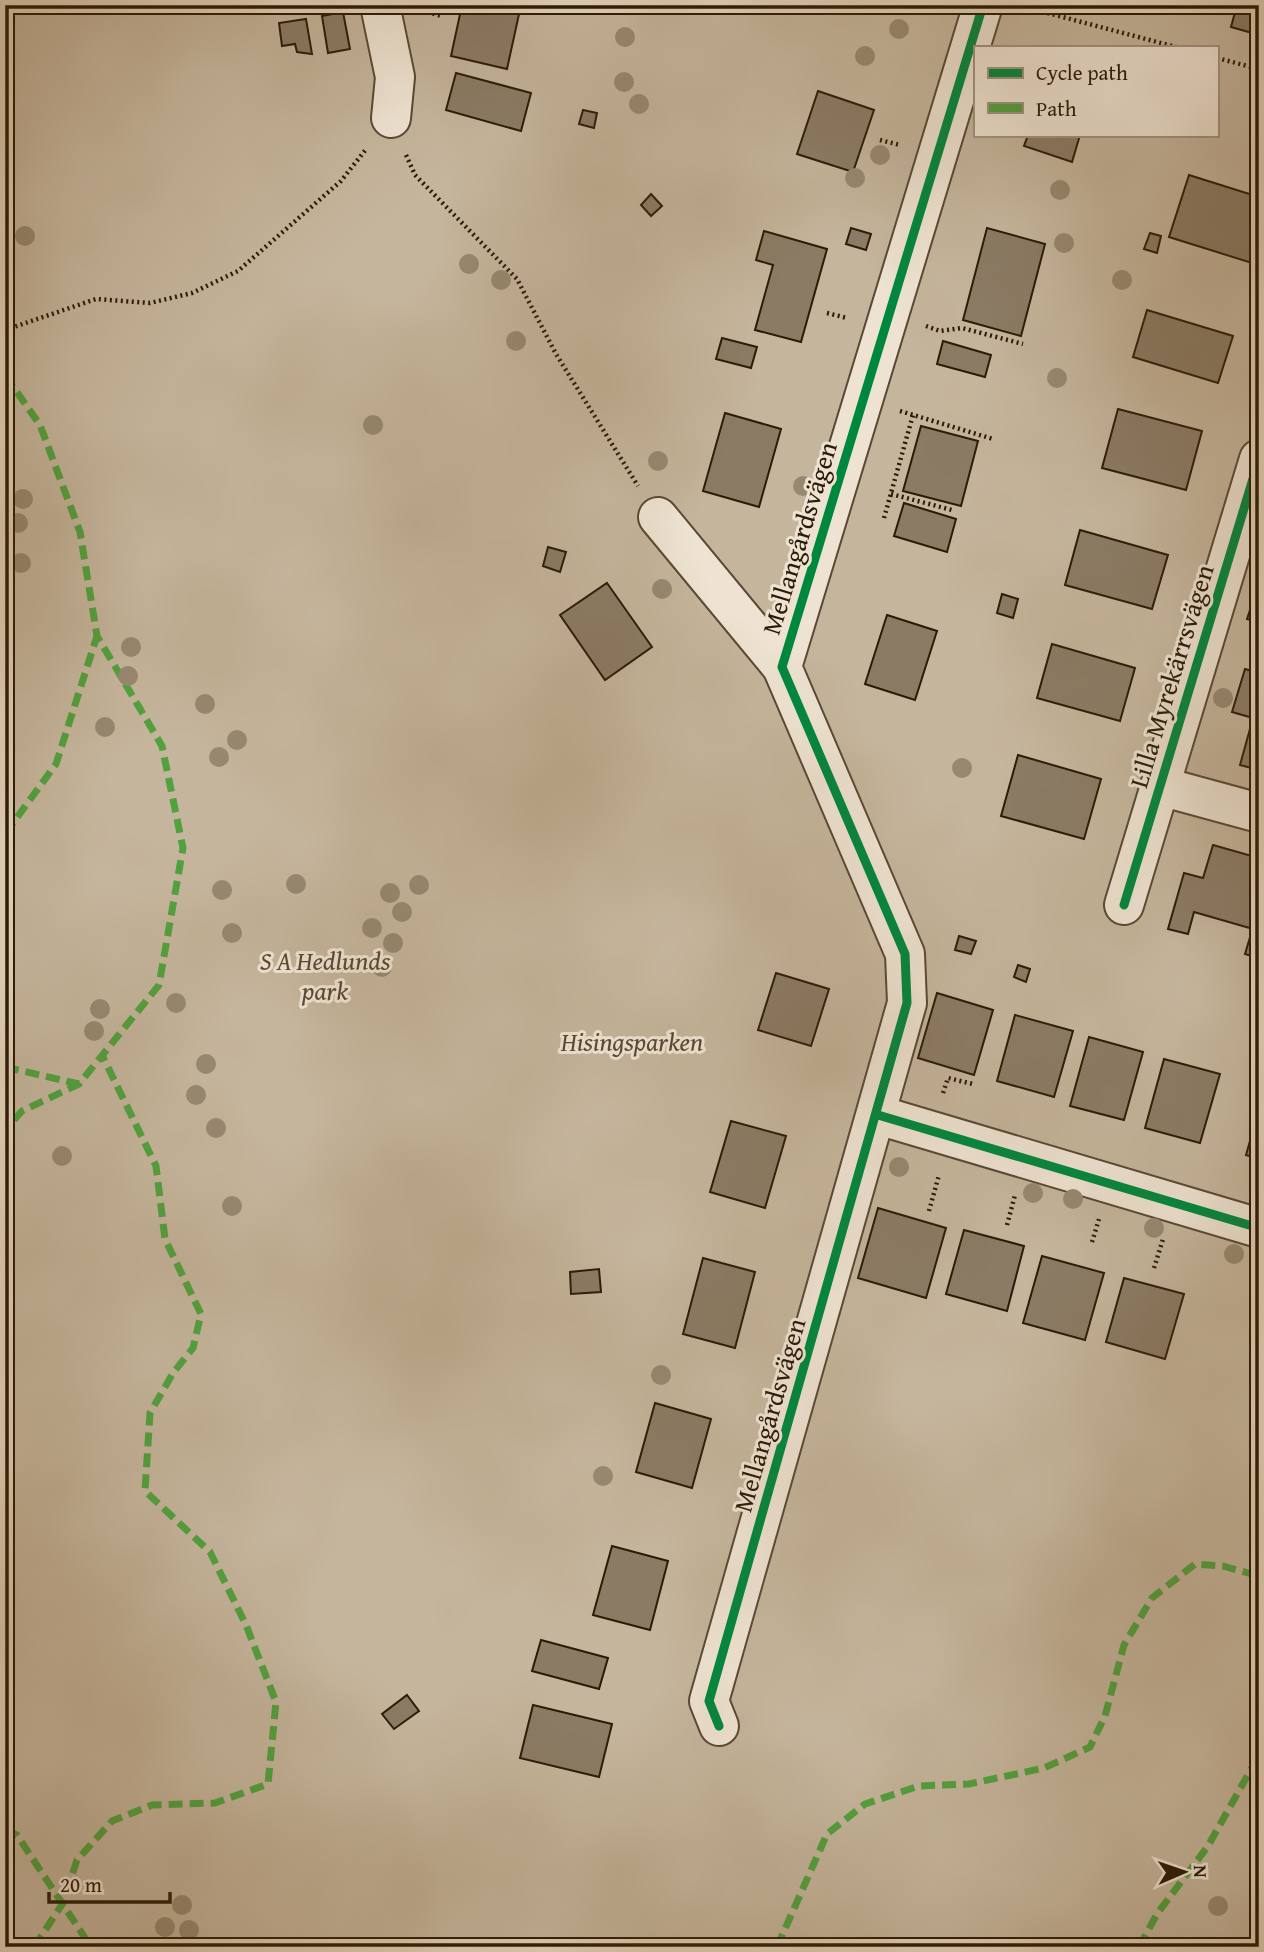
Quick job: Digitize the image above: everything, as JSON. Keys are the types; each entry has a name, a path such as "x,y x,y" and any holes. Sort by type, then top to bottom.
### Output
{"street":[{"path":"380,5 395,77 391,118"},
{"name":"Mellangårdsvägen","path":"782,667 983,5"},
{"name":"Lilla Myrekärrsvägen","path":"1124,905 1259,459"},
{"name":"Mellangårdsvägen","path":"658,517 782,667 905,954 908,978 907,1003 877,1115 709,1701 719,1726"},
{"name":"Lilla Myrekärrsvägen","path":"1160,786 1259,813"},
{"path":"877,1115 1259,1228"}],"path":[{"path":"1019,5 1172,46"},
{"path":"1218,58 1259,69"},
{"path":"5,330 96,299 150,303 192,293 238,271 341,181 391,118 415,175 517,279 556,354 658,517"},
{"path":"889,314 940,331 962,328 1023,344"},
{"path":"863,400 993,439"},
{"path":"884,518 913,415"},
{"path":"891,494 952,510"}],"green space":[{"name":"Hisingsparken","path":"5,5 1259,5 1259,1947 5,1947"}],"building":[{"path":"462,5 521,5 507,69 451,56"},
{"path":"1237,5 1259,5 1259,35 1231,27"},
{"path":"343,12 350,49 328,53 322,16"},
{"path":"306,19 312,54 297,52 295,44 282,46 279,23"},
{"path":"456,73 531,93 521,131 446,110"},
{"path":"818,91 874,110 853,172 797,154"},
{"path":"583,110 597,113 594,128 579,124"},
{"path":"1028,136 1080,136 1072,162 1024,146"},
{"path":"1189,175 1259,197 1259,242 1252,263 1169,237"},
{"path":"651,194 662,206 651,216 641,205"},
{"path":"851,228 871,234 866,250 846,244"},
{"path":"987,228 1045,244 1021,336 963,320"},
{"path":"764,231 827,249 801,342 755,330 773,265 756,260"},
{"path":"1150,233 1161,236 1157,253 1144,249"},
{"path":"1147,310 1233,336 1218,383 1133,357"},
{"path":"722,338 757,347 751,368 716,359"},
{"path":"943,341 991,355 985,377 937,364"},
{"path":"1118,409 1202,431 1186,490 1102,468"},
{"path":"725,413 781,429 759,507 703,491"},
{"path":"921,426 978,441 961,506 903,491"},
{"path":"904,503 956,519 947,552 894,536"},
{"path":"1080,530 1168,555 1152,609 1065,585"},
{"path":"548,547 566,552 560,572 543,566"},
{"path":"607,583 652,647 605,680 560,615"},
{"path":"1002,594 1018,599 1013,618 997,613"},
{"path":"1253,601 1259,603 1259,622 1247,619"},
{"path":"887,615 937,631 915,700 865,684"},
{"path":"1052,644 1135,668 1120,721 1037,698"},
{"path":"1245,669 1259,673 1259,770 1240,765 1253,718 1232,712"},
{"path":"1018,755 1101,779 1084,839 1001,816"},
{"path":"1213,845 1259,858 1259,907 1253,929 1194,912 1188,934 1168,929 1184,873 1203,878"},
{"path":"1259,907 1259,958 1245,954"},
{"path":"959,936 976,941 971,954 955,950"},
{"path":"1018,965 1030,969 1026,982 1014,977"},
{"path":"776,973 829,989 811,1046 758,1030"},
{"path":"937,993 993,1010 974,1075 918,1058"},
{"path":"1015,1015 1073,1031 1054,1097 997,1081"},
{"path":"1089,1037 1143,1052 1124,1120 1070,1106"},
{"path":"1164,1059 1220,1074 1200,1143 1145,1128"},
{"path":"1259,1109 1259,1159 1246,1155"},
{"path":"731,1121 786,1136 765,1208 710,1192"},
{"path":"878,1208 946,1228 926,1298 858,1278"},
{"path":"964,1230 1024,1246 1007,1311 946,1294"},
{"path":"1042,1256 1104,1273 1085,1340 1023,1323"},
{"path":"703,1258 755,1272 735,1348 683,1334"},
{"path":"599,1269 601,1292 571,1294 570,1272"},
{"path":"1124,1278 1184,1294 1165,1359 1106,1342"},
{"path":"655,1403 711,1419 692,1488 636,1472"},
{"path":"612,1546 668,1561 650,1630 593,1615"},
{"path":"541,1640 608,1658 599,1689 532,1671"},
{"path":"407,1695 419,1711 394,1729 382,1714"},
{"path":"533,1705 612,1724 599,1777 520,1758"}],"marked path":[{"path":"5,375 40,425 80,532 97,636 162,746 183,848 159,985 79,1084 22,1111 5,1130"},
{"path":"5,834 56,764 97,636"},
{"path":"34,1947 63,1903 77,1860 112,1821 152,1805 215,1803 268,1784 276,1702 246,1625 210,1552 145,1491 150,1413 173,1373 193,1348 201,1314 165,1239 156,1166 102,1055"},
{"path":"5,1067 79,1084"},
{"path":"777,1947 827,1834 865,1804 919,1786 969,1784 1044,1768 1090,1747 1105,1716 1124,1645 1152,1598 1195,1564 1223,1566 1259,1576"},
{"path":"1139,1947 1157,1914 1208,1846 1259,1755"},
{"path":"5,1830 17,1835 91,1947"}],"cycle path":[{"path":"719,1726 709,1701 907,1003 905,954 782,667 983,5"},
{"path":"1124,905 1259,459"},
{"path":"878,1115 1259,1228"}],"park label":[{"name":"S A Hedlunds park","path":"325,975"}]}
